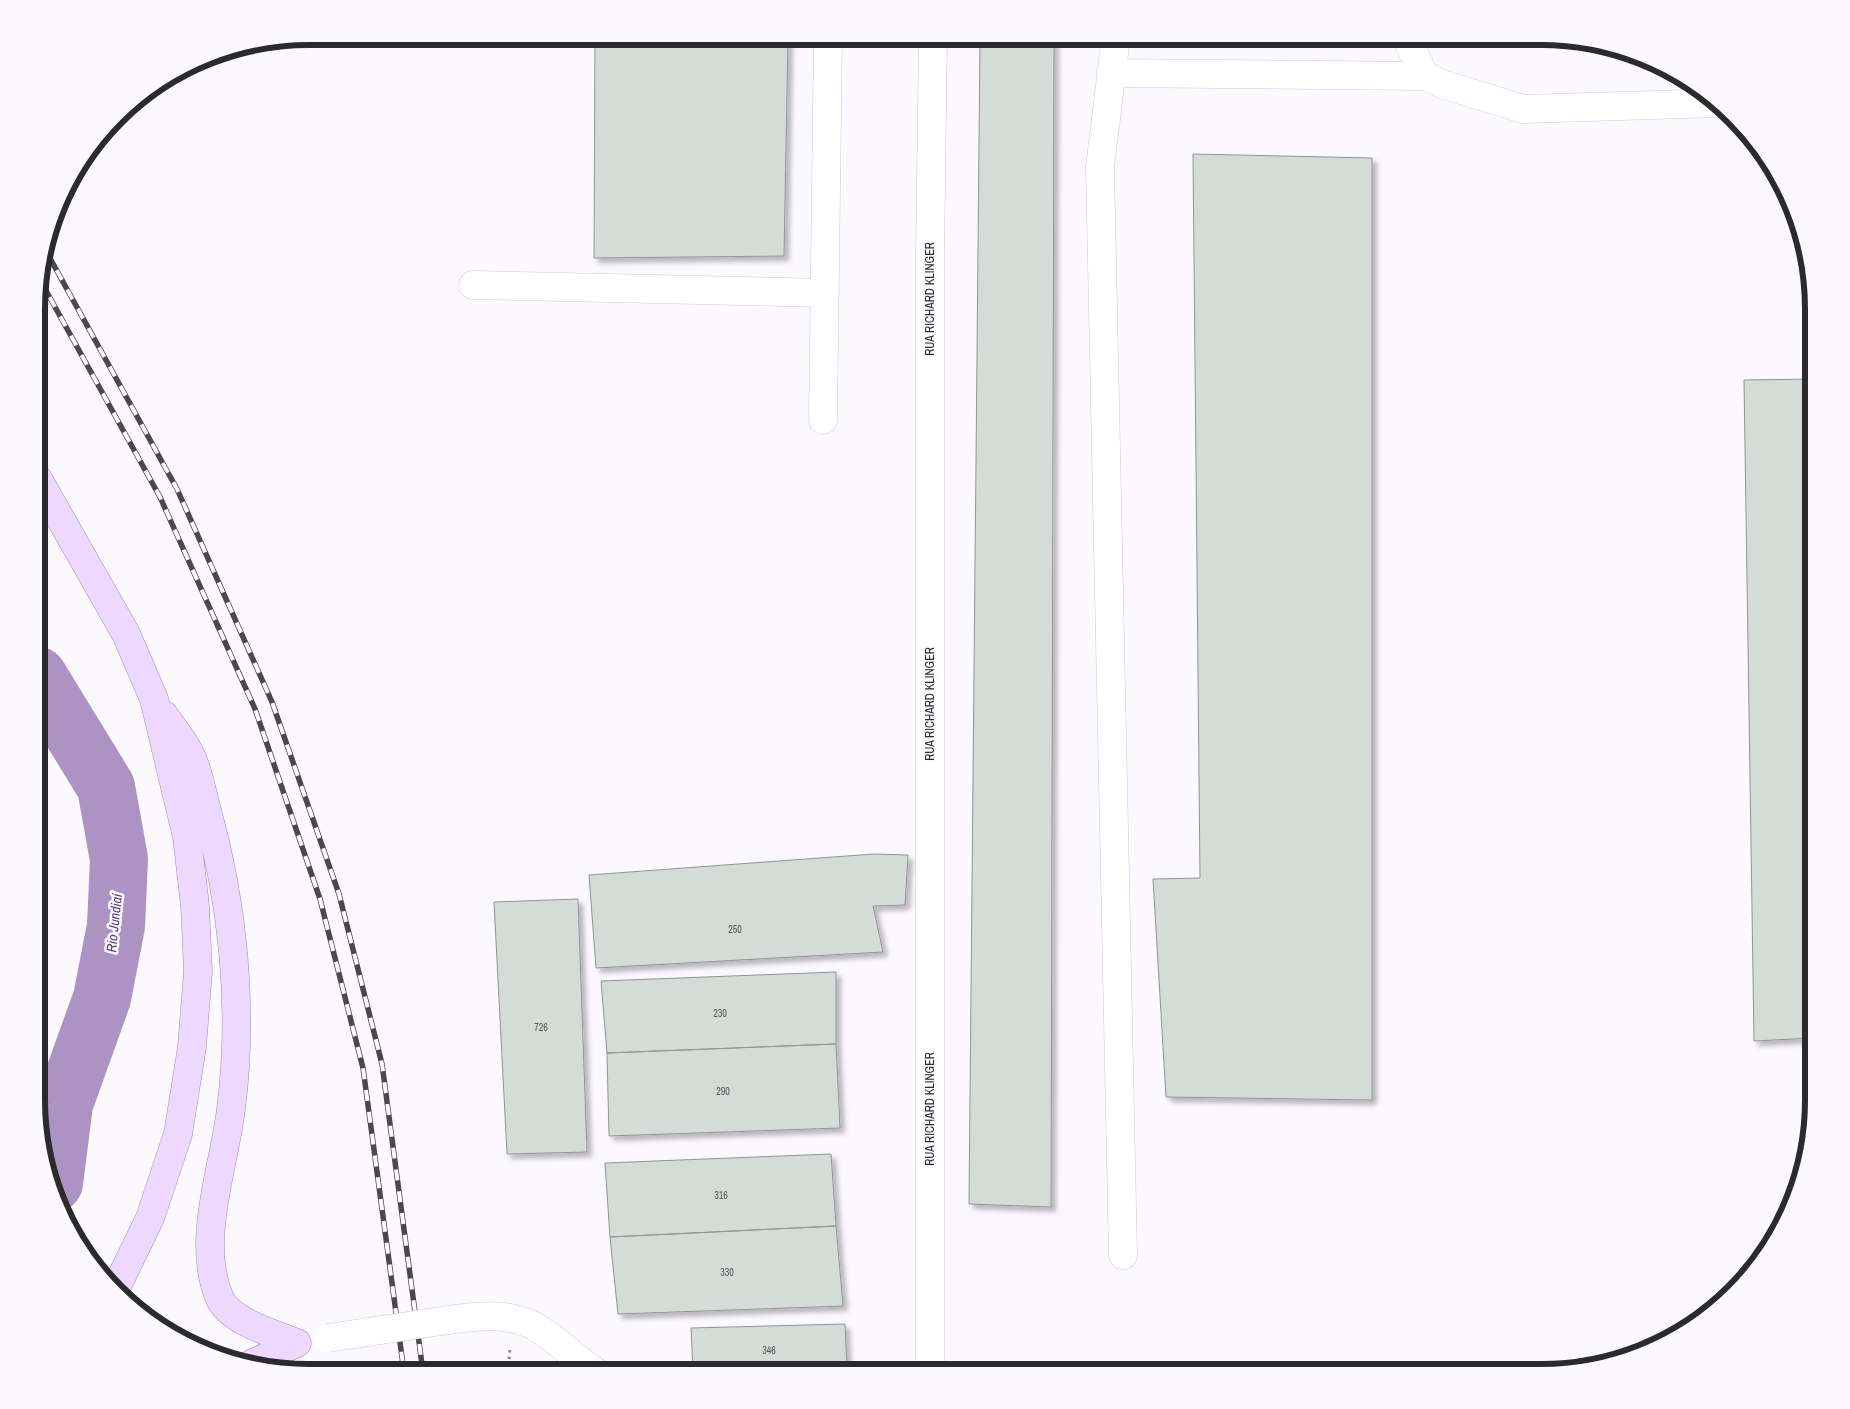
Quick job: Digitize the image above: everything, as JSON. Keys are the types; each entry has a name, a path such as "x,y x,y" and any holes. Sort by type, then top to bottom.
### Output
{"main road":[{"path":"45,491 126,634 154,699 187,837 195,906 198,971 192,1047 178,1134 150,1218 118,1283"},
{"path":"154,699 191,755 212,829 226,901 235,968 236,1045 231,1110 212,1217 210,1249 212,1279 221,1301 232,1313 250,1323 297,1343"},
{"path":"260,1360 297,1343"}],"street":[{"path":"823,420 828,45"},
{"name":"RUA RICHARD KLINGER","path":"930,1364 930,254 933,45"},
{"path":"1115,45 1100,166 1123,1255"},
{"path":"1409,45 1425,76"},
{"path":"1111,73 1425,76 1442,84 1523,109 1705,102"},
{"path":"473,284 825,293"},
{"path":"297,1343 480,1316 513,1318 534,1326 582,1364"}],"building":[{"path":"595,45 788,45 784,256 594,258"},
{"path":"980,45 1054,45 1051,1207 969,1204"},
{"path":"1193,154 1372,158 1372,1100 1166,1097 1153,879 1200,878"},
{"path":"1805,379 1805,1038 1754,1041 1744,380"},
{"path":"874,854 908,855 905,905 873,906 883,952 596,968 589,875"},
{"path":"578,899 587,1152 507,1154 494,902"},
{"path":"836,972 836,1044 607,1053 601,981"},
{"path":"836,1044 840,1128 609,1136 607,1053"},
{"path":"831,1154 836,1226 610,1237 605,1163"},
{"path":"836,1226 843,1306 618,1314 610,1237"},
{"path":"845,1324 847,1364 693,1364 691,1328"}],"waterway":[{"name":"Rio Jundiaí","path":"45,687 106,787 119,859 116,926 102,998 64,1104 55,1173"}],"railway":[{"path":"50,258 177,489 272,702 339,894 382,1064 422,1364"},
{"path":"46,291 160,497 255,709 320,899 363,1068 403,1364"}]}
